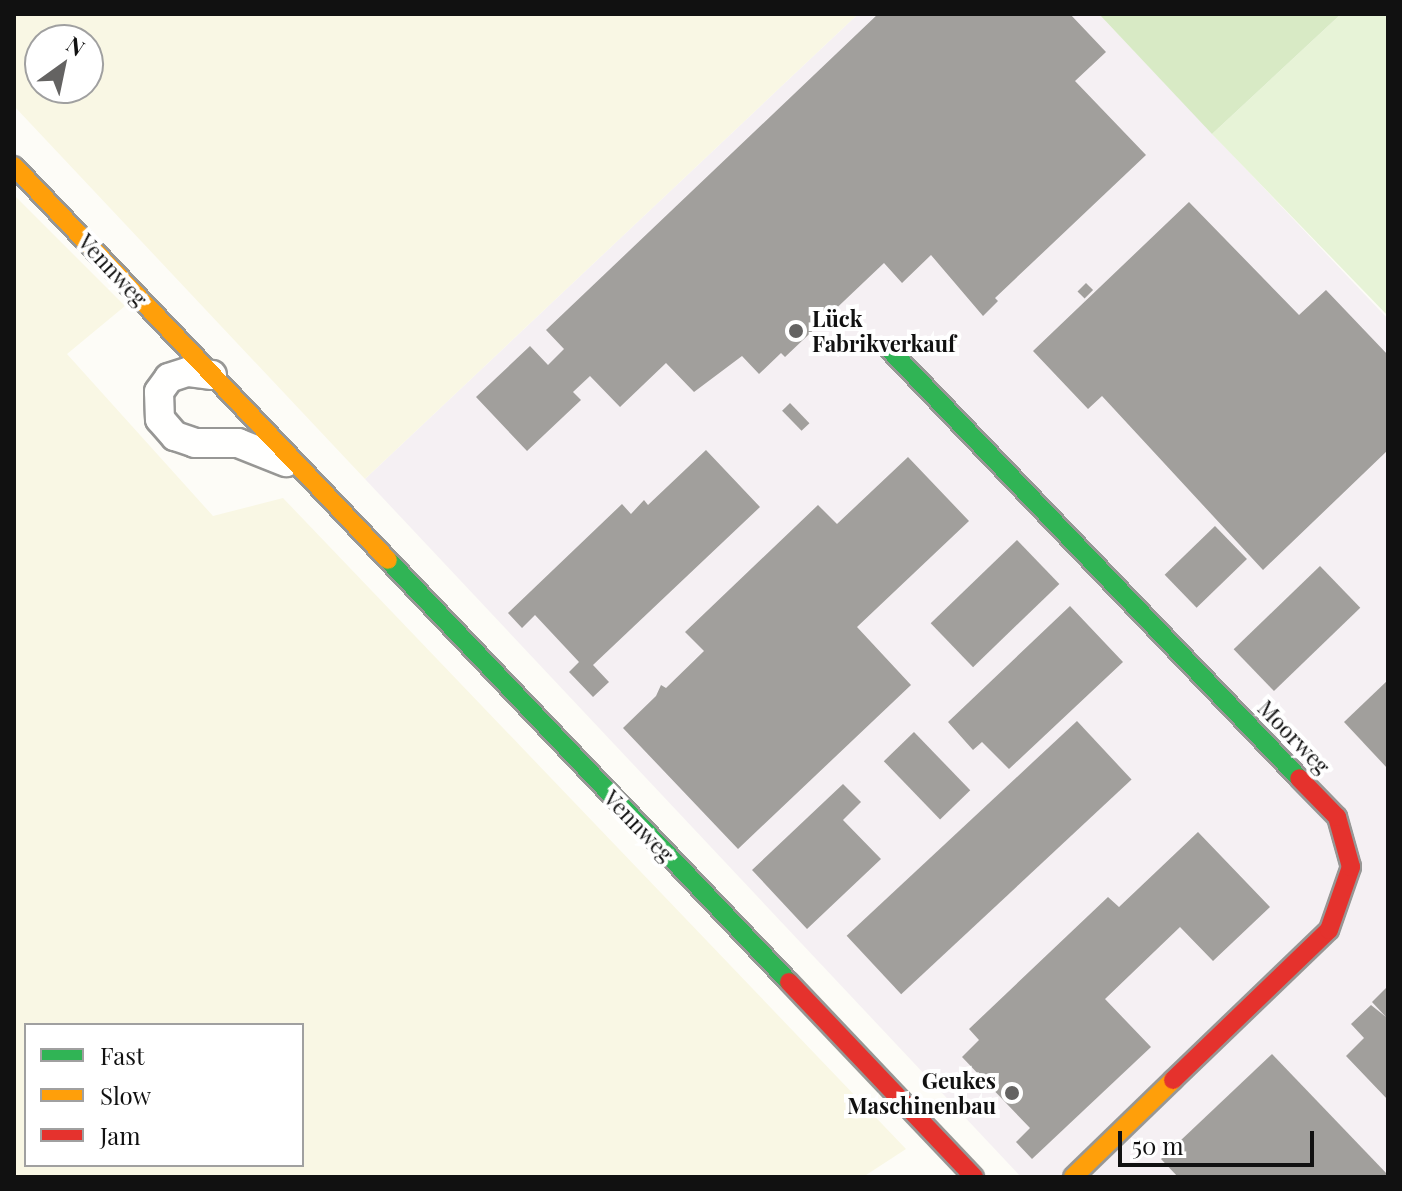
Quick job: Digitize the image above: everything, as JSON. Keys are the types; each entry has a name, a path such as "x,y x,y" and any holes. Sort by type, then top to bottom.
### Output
{"street":[{"name":"Vennweg","path":"14,166 974,1177"},
{"name":"Moorweg","path":"888,348 1337,817 1351,867 1329,930 1073,1177"},
{"name":"Vennweg","path":"212,375 187,372 169,378 159,392 160,419 175,436 195,443 256,447 305,474"}],"shaded area":[{"path":"14,14 858,14 365,479 14,106"},
{"path":"858,14 1099,14 1388,319 1388,1177 1021,1177 365,479"},
{"path":"14,195 125,306 67,354 213,516 283,498 906,1149 863,1177 14,1177"}],"green space":[{"path":"1099,14 1341,14 1212,134"},
{"path":"1341,14 1388,14 1388,316 1212,134"}],"building":[{"path":"878,14 1070,14 1106,52 1075,81 1146,155 995,298 998,301 983,316 931,255 902,283 884,263 785,357 781,353 759,374 742,356 694,392 666,363 620,407 590,376 573,392 581,400 527,451 476,397 530,346 548,365 564,349 546,330"},
{"path":"1189,202 1299,315 1326,290 1388,355 1388,450 1263,570 1102,396 1088,409 1033,351"},
{"path":"1086,283 1093,290 1085,299 1078,291"},
{"path":"790,403 809,423 802,431 782,411"},
{"path":"706,450 760,507 593,665 609,682 593,697 569,672 579,662 535,615 522,628 508,613 622,504 631,514 644,500 648,505"},
{"path":"908,457 969,521 857,627 911,685 738,849 623,728 656,696 661,685 666,688 704,651 685,632 818,505 837,524"},
{"path":"1215,526 1247,559 1197,608 1165,575"},
{"path":"1017,540 1059,584 973,667 931,623"},
{"path":"1320,566 1360,608 1274,691 1234,649"},
{"path":"1070,606 1123,662 1009,769 982,742 973,750 948,722"},
{"path":"1388,680 1388,769 1344,722"},
{"path":"1077,721 1132,780 901,994 847,936"},
{"path":"914,732 970,790 940,819 884,761"},
{"path":"843,784 861,802 843,820 881,859 807,929 752,870"},
{"path":"1198,832 1270,907 1213,961 1180,927 1105,999 1151,1047 1032,1159 1016,1142 1030,1128 962,1057 979,1040 969,1029 1108,897 1119,907"},
{"path":"1388,986 1388,1100 1346,1056 1364,1038 1351,1024 1371,1005 1386,1017 1372,1002"},
{"path":"1272,1054 1388,1177 1178,1177 1161,1159"}],"traffic: fast":[{"path":"888,348 1299,778"},
{"path":"388,560 789,982"}],"traffic: slow":[{"path":"14,166 388,560"},
{"path":"1073,1177 1173,1080"}],"traffic: jam":[{"path":"1173,1080 1329,930 1351,867 1337,817 1299,778"},
{"path":"789,982 974,1177"}],"place":[{"name":"Lück Fabrikverkauf","path":"796,331"},
{"name":"Geukes Maschinenbau","path":"1012,1093"}]}
